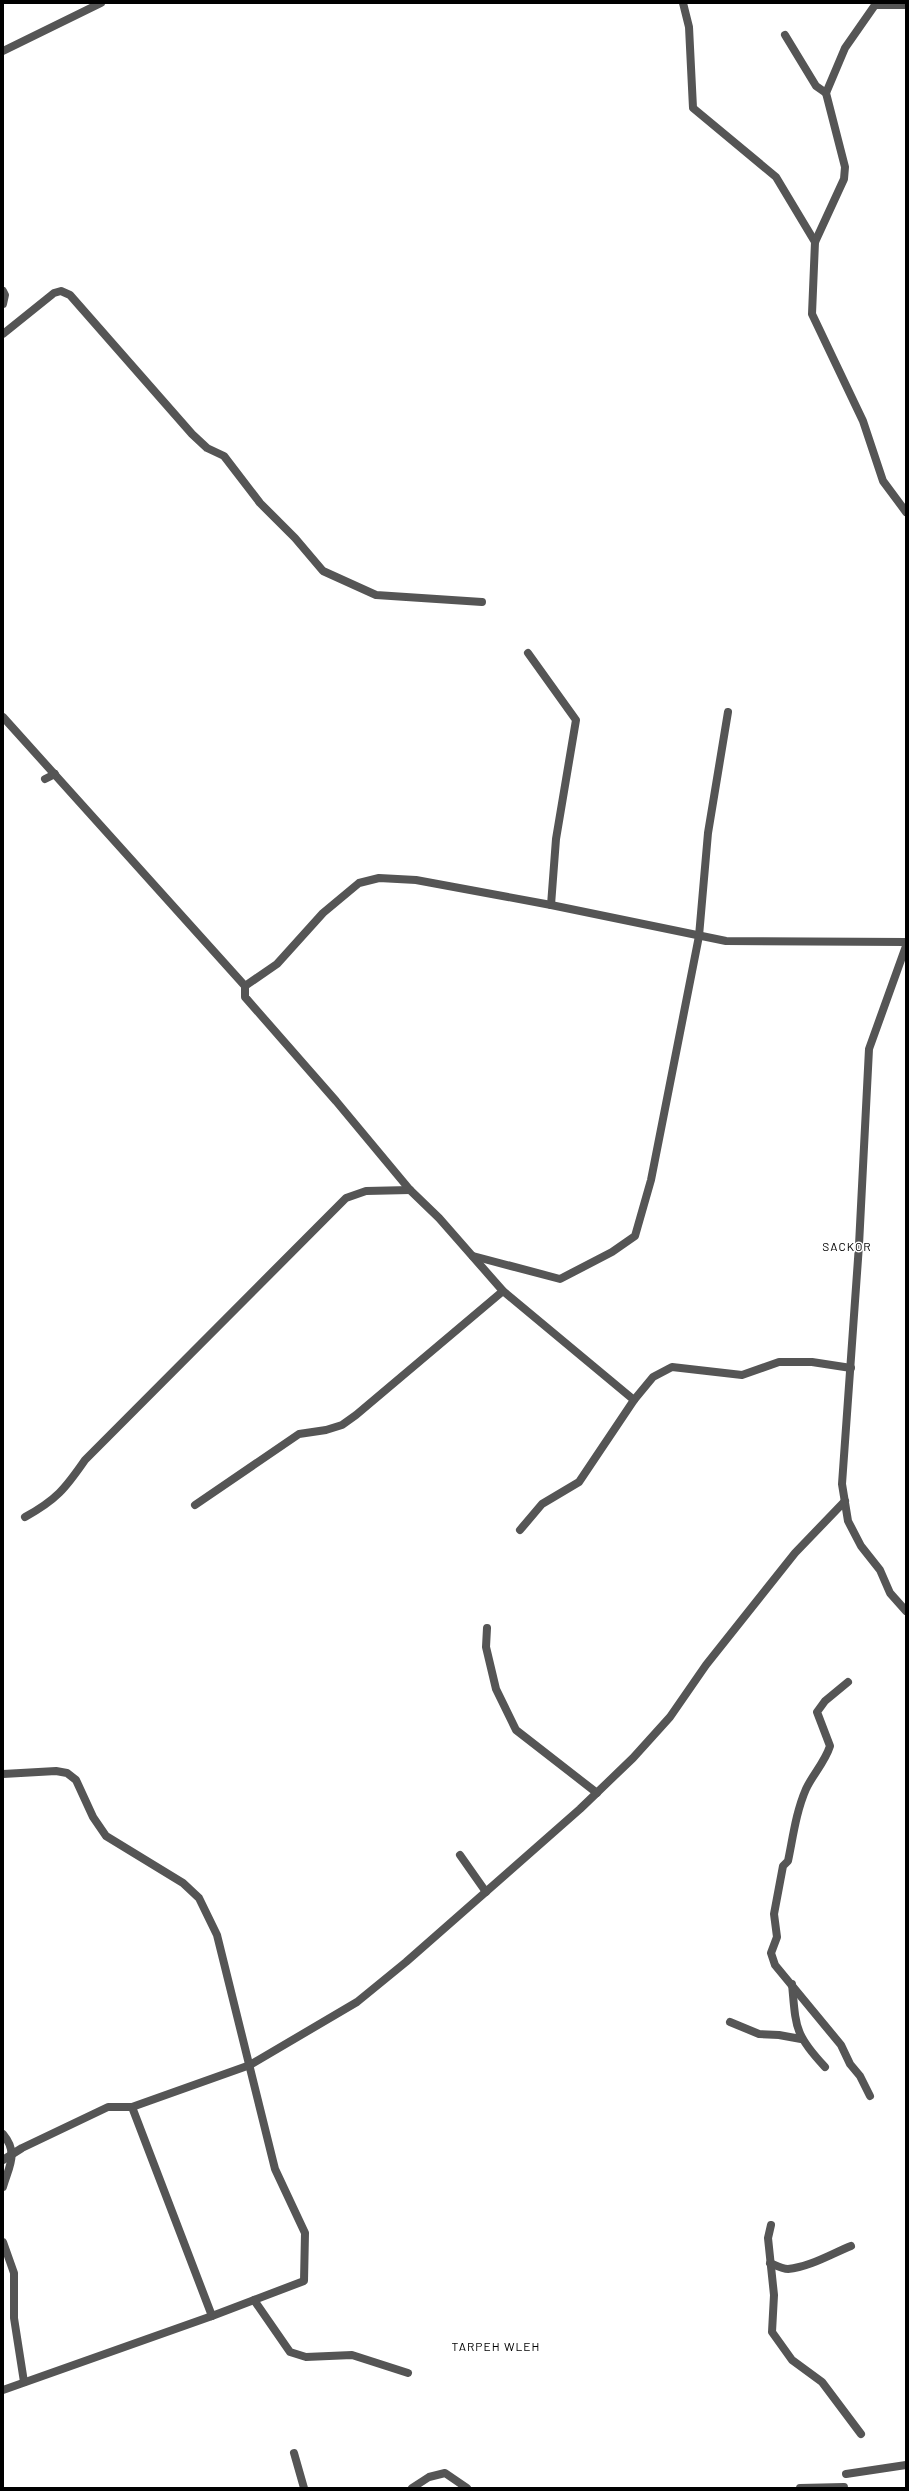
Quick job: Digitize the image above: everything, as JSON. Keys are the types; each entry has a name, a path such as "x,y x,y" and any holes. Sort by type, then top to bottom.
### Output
{"street":[{"path":"3,51 101,3"},
{"path":"683,3 689,27 693,108 776,177 815,242"},
{"path":"906,5 875,5 845,48 826,93 845,167 844,179 815,242 812,314 863,421 883,481 906,512"},
{"path":"785,35 816,86 826,93"},
{"path":"3,291 5,295 3,304"},
{"path":"3,334 54,293 61,291 70,295 192,434 207,448 224,456 260,503 295,538 323,572 376,595 482,602"},
{"path":"528,653 576,720 556,839 551,904"},
{"path":"473,1256 560,1279 612,1252 635,1236 651,1180 699,936 708,833 728,712"},
{"path":"3,717 245,986 245,997 336,1101 410,1190 439,1218 503,1291 634,1400"},
{"path":"45,779 55,774"},
{"path":"245,986 277,964 323,912 359,883 379,878 416,880 551,904 726,941 906,942"},
{"path":"906,946 869,1049 851,1368 842,1484 848,1521 860,1546 880,1570 890,1592 906,1611"},
{"path":"25,1517 45,1506 62,1493 85,1460 346,1198 366,1191 410,1190"},
{"path":"195,1505 299,1434 326,1430 342,1424 356,1416 503,1291"},
{"path":"520,1530 542,1504 579,1482 634,1400 653,1377 672,1367 742,1375 779,1362 812,1362 851,1368"},
{"path":"3,2160 12,2156 22,2148 108,2107 132,2107 250,2065 357,2002 486,1892 597,1793 633,1758 670,1717 706,1665 795,1553 845,1501"},
{"path":"487,1628 486,1647 496,1689 516,1730 597,1793"},
{"path":"848,1682 825,1701 817,1712 830,1746 826,1757 806,1788 797,1814 788,1861 783,1866 774,1914 777,1937 771,1953 775,1965 841,2045 850,2064 860,2076 870,2096"},
{"path":"3,1774 56,1771 67,1773 76,1780 93,1817 106,1836 184,1882 199,1898 217,1935 275,2169 305,2233 304,2280 212,2316 3,2390"},
{"path":"460,1854 486,1892"},
{"path":"792,1984 795,2025 801,2039 825,2067"},
{"path":"730,2022 759,2034 779,2034 801,2039"},
{"path":"132,2107 212,2316"},
{"path":"3,2134 11,2144 12,2156 3,2187"},
{"path":"771,2225 768,2238 774,2295 772,2332 792,2360 822,2382 862,2434"},
{"path":"3,2242 14,2272 14,2318 24,2382"},
{"path":"770,2263 786,2269 800,2266 835,2254 851,2246"},
{"path":"254,2300 290,2352 306,2357 352,2355 408,2373"},
{"path":"294,2453 304,2488"},
{"path":"846,2474 906,2465"},
{"path":"412,2488 429,2477 445,2473 467,2488"},
{"path":"800,2488 844,2487"}],"district":[{"name":"SACKOR","path":"847,1247"},
{"name":"TARPEH WLEH","path":"496,2347"}]}
